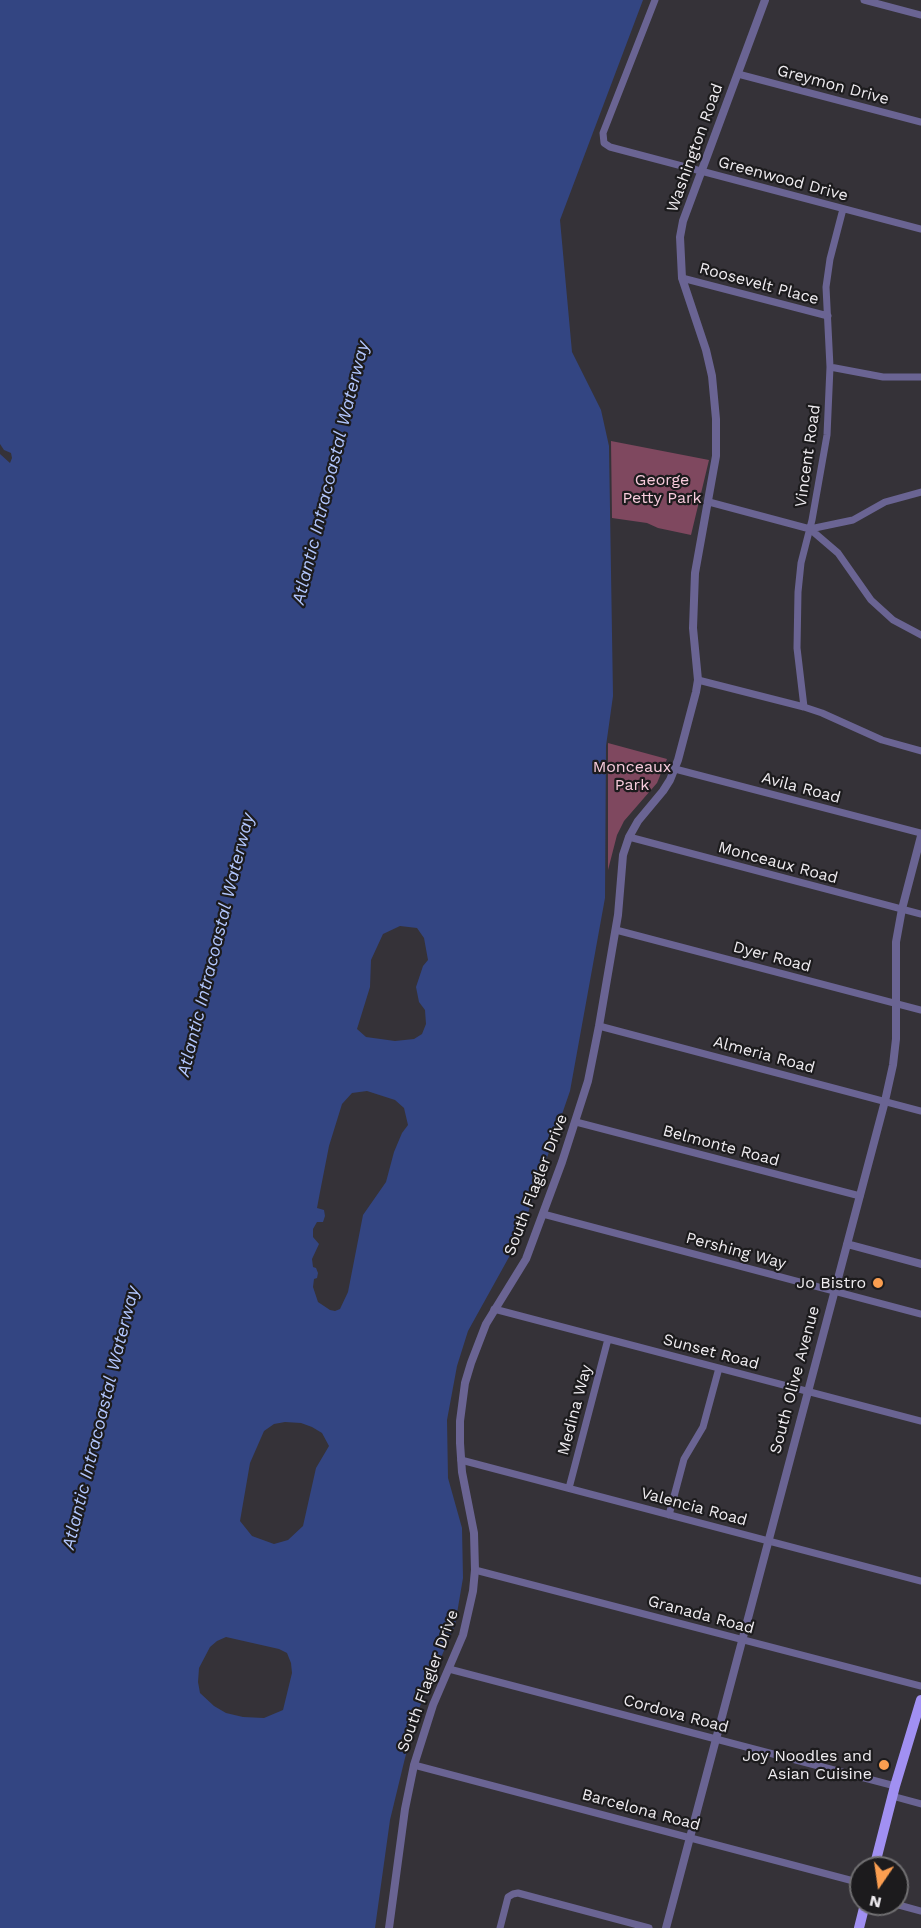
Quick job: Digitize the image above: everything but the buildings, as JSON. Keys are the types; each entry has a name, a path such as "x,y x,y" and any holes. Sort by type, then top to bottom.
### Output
{"main road":[{"path":"877,1856 921,1703"}],"street":[{"name":"Greenwood Drive","path":"655,0 603,133 604,143 610,147 921,229"},
{"name":"Washington Road","path":"675,769 698,680 693,628 695,573 716,456 715,395 706,350 682,278 680,249 683,221 765,0"},
{"path":"864,0 921,15"},
{"name":"Greymon Drive","path":"738,74 921,122"},
{"name":"Vincent Road","path":"804,707 797,648 801,563 810,529 827,435 830,367 826,286 843,208"},
{"name":"Roosevelt Place","path":"682,278 828,316"},
{"path":"830,367 883,377 921,377"},
{"path":"810,529 853,520 885,502 921,492"},
{"path":"709,502 810,529 838,553 871,600 893,620 921,635"},
{"path":"698,680 804,707 882,740 921,751"},
{"name":"Avila Road","path":"675,769 921,835"},
{"name":"South Flagler Drive","path":"389,1928 405,1809 414,1765 434,1705 463,1635 469,1613 475,1570 474,1533 461,1460 460,1421 465,1383 477,1343 494,1309 526,1259 576,1122 588,1082 599,1026 616,930 621,868 629,837 638,821 663,791 675,769"},
{"name":"South Olive Avenue","path":"666,1928 885,1101 895,1053 895,957 902,909 921,835"},
{"name":"Monceaux Road","path":"629,837 921,914"},
{"name":"Dyer Road","path":"616,930 921,1010"},
{"name":"Almeria Road","path":"599,1026 921,1111"},
{"name":"Belmonte Road","path":"576,1122 860,1196"},
{"name":"Pershing Way","path":"543,1214 921,1314"},
{"path":"847,1244 921,1264"},
{"name":"Sunset Road","path":"494,1309 921,1421"},
{"name":"Medina Way","path":"569,1488 608,1339"},
{"path":"669,1515 684,1459 703,1427 719,1368"},
{"name":"Valencia Road","path":"461,1460 921,1581"},
{"name":"Granada Road","path":"475,1570 921,1686"},
{"name":"Cordova Road","path":"449,1669 716,1738 894,1791 921,1804"},
{"name":"Barcelona Road","path":"414,1765 849,1879"},
{"path":"500,1928 508,1897 518,1893 649,1928"}],"green space":[{"name":"George Petty Park","path":"611,441 709,460 691,535 658,528 647,523 612,518"},
{"name":"Monceaux Park","path":"608,743 667,759 657,783 624,821 617,835 608,870"}],"water":[{"name":"Atlantic Intracoastal Waterway","path":"0,0 643,0 560,220 572,352 601,410 609,446 613,696 606,746 605,898 570,1091 519,1239 468,1331 457,1366 447,1420 448,1478 462,1528 463,1578 455,1625 418,1711 405,1758 390,1820 375,1928 0,1928 0,454 10,463 12,458 11,453 4,450 0,444","holes":["400,926 417,928 424,938 428,960 423,966 416,987 419,1002 425,1010 426,1024 422,1034 414,1039 395,1041 366,1037 357,1029 370,987 371,960 383,934","367,1091 395,1100 404,1108 408,1125 394,1152 386,1182 363,1215 348,1292 340,1309 335,1311 318,1302 313,1287 318,1273 313,1267 312,1259 319,1244 313,1237 313,1229 317,1222 323,1222 325,1216 324,1210 317,1208 329,1146 342,1104 352,1093","301,1423 312,1427 322,1433 329,1446 316,1468 303,1526 288,1540 274,1544 252,1536 240,1521 250,1463 264,1431 274,1424","226,1637 279,1649 287,1653 292,1673 283,1710 264,1718 243,1717 226,1713 200,1693 199,1668 210,1647"]}],"place":[{"name":"Jo Bistro","path":"878,1283"},
{"name":"Joy Noodles and Asian Cuisine","path":"884,1765"}]}
